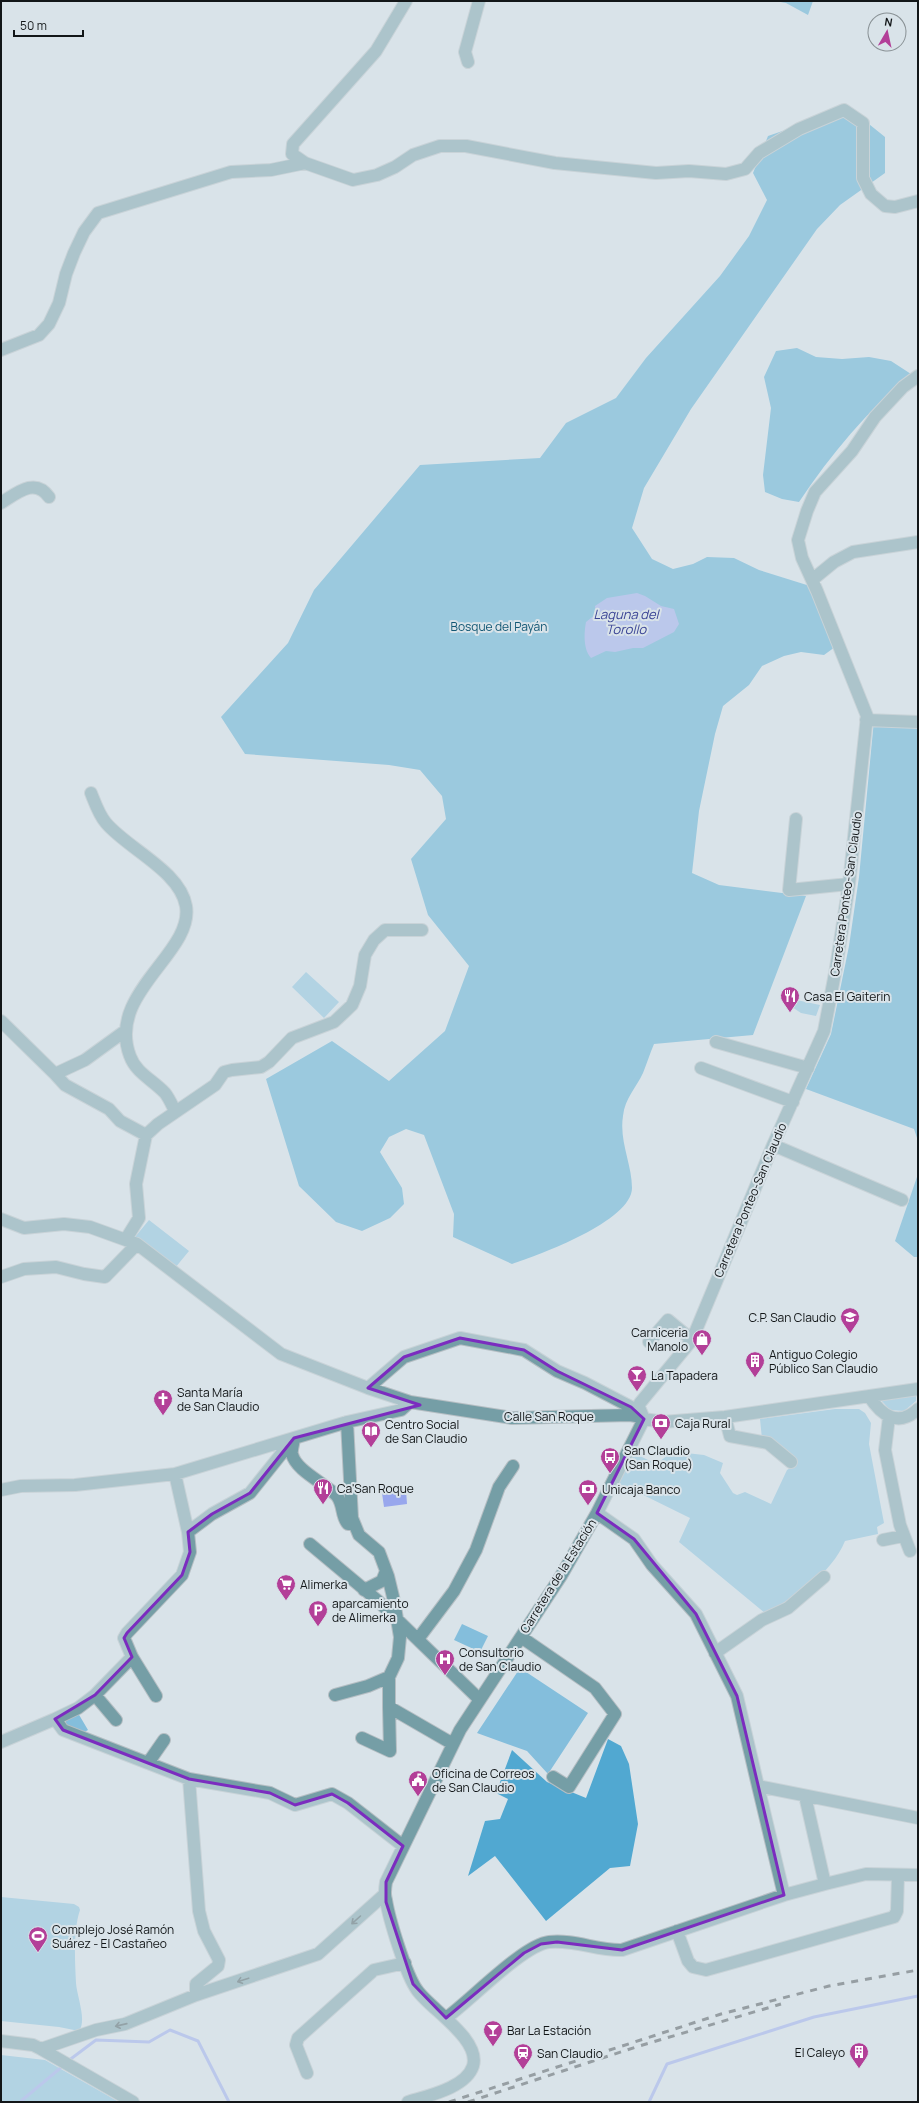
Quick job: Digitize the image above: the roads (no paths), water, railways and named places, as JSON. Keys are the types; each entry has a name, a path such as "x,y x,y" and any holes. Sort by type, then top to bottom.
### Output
{"street":[{"path":"406,1 376,51 293,144 292,154 305,163 353,180 377,175 395,167 413,155 440,146 466,146 547,162 656,173 689,171 726,174 745,169 759,153 779,140 844,110 863,123 863,178 871,194 885,206 895,207 918,201"},
{"path":"468,62 465,52 479,1"},
{"path":"1,350 39,336 49,324 59,303 66,274 74,253 84,232 98,213 230,172 271,170 305,163"},
{"name":"Carretera Ponteo-San Claudio","path":"643,1418 639,1407 640,1403 692,1340 773,1145 824,1031 836,968 849,884 867,716 802,558 798,540 815,492 852,451 875,417 903,387 918,376"},
{"path":"1,503 27,487 35,486 42,489 49,497"},
{"path":"812,580 834,562 853,552 918,542"},
{"path":"866,720 918,722"},
{"path":"91,793 104,821 118,836 169,876 182,894 186,907 186,920 180,937 144,985 129,1018 125,1031 126,1043 134,1066 165,1093 175,1112"},
{"path":"796,819 789,890 849,884"},
{"path":"1,1277 24,1270 56,1267 84,1274 105,1277 132,1242 139,1218 136,1184 146,1135 175,1112 215,1085 224,1072 261,1067 270,1062 292,1038 334,1022 352,1005 360,986 364,955 374,940 385,930 422,930"},
{"path":"1,1021 65,1084 109,1109 120,1121 146,1135"},
{"path":"55,1074 79,1063 125,1031"},
{"path":"716,1042 808,1068"},
{"path":"701,1068 793,1102"},
{"path":"773,1145 902,1200"},
{"name":"Calle San Roque","path":"1,1219 24,1228 64,1224 90,1227 132,1242 281,1354 368,1388 410,1402 512,1418 630,1415 678,1422 725,1417 918,1388"},
{"path":"649,1342 668,1320 692,1340"},
{"path":"368,1388 404,1357 460,1338 524,1350 557,1371 586,1383 631,1407 643,1418"},
{"path":"869,1396 876,1408 888,1417 904,1417 918,1409"},
{"path":"1,1490 21,1486 75,1485 175,1474 347,1422 401,1410 410,1402"},
{"path":"725,1417 730,1436 768,1443 792,1462"},
{"path":"888,1417 885,1450 903,1536 910,1551"},
{"name":"Carretera de la Estación","path":"408,2102 454,2086 461,2081 472,2066 472,2055 468,2044 446,2018 417,1991 405,1963 385,1894 386,1882 403,1846 429,1798 453,1744 479,1698 561,1576 597,1513 643,1418"},
{"path":"347,1422 352,1518 359,1535"},
{"path":"188,1532 212,1514 250,1493 294,1438"},
{"path":"294,1438 292,1453 298,1466 336,1496 341,1503 345,1520 359,1535 379,1552 393,1594 396,1621 400,1637 398,1658 389,1677 390,1751 362,1738"},
{"path":"418,1639 454,1591 476,1550 499,1487 513,1466"},
{"path":"156,1696 132,1657 124,1638 182,1575 190,1552 188,1532 175,1474"},
{"path":"597,1513 634,1539 652,1565 696,1614 737,1696 784,1895"},
{"path":"883,1540 903,1536"},
{"path":"310,1544 377,1600 396,1621 418,1639 479,1698"},
{"path":"364,1590 382,1581 386,1571"},
{"path":"377,1600 384,1590 386,1571"},
{"path":"715,1653 762,1620 788,1608 824,1578"},
{"path":"377,1600 385,1600 393,1594"},
{"path":"521,1637 595,1688 615,1714 569,1788 553,1777"},
{"path":"1,1742 78,1708 95,1696 132,1657"},
{"path":"335,1695 368,1686 389,1677"},
{"path":"95,1696 116,1720"},
{"path":"389,1707 453,1744"},
{"path":"55,1719 63,1730 188,1780 270,1793 294,1805 332,1794 348,1803 403,1846"},
{"path":"148,1763 164,1740"},
{"path":"188,1780 199,1911 204,1931 220,1960 218,1966 196,1984 196,1995"},
{"path":"758,1786 918,1818"},
{"path":"805,1796 825,1884"},
{"path":"446,2018 524,1953 540,1944 557,1942 602,1949 622,1950 784,1895 825,1884 866,1874 918,1875"},
{"path":"677,1931 688,1961 693,1968 706,1970 894,1917 898,1874"},
{"path":"41,2049 96,2030 125,2024 196,1995 318,1954 385,1894"},
{"path":"307,2073 296,2045 298,2038 374,1970 405,1963"},
{"path":"1,2041 33,2045 133,2102"}],"water":[{"name":"Laguna del Torollo","path":"637,593 661,606 674,609 679,624 674,632 643,648 633,648 615,652 606,651 591,658 585,646 585,631 586,622 596,614 595,606 607,598"},
{"path":"406,1490 407,1504 384,1507 382,1493"}],"waterway":[{"path":"649,2102 667,2064 814,2017 918,1996"},
{"path":"68,2061 96,2040 149,2042 170,2030 198,2041 229,2102"},
{"path":"20,2102 64,2065"}],"railway":[{"path":"449,2102 721,2014 829,1986 918,1970"},
{"path":"468,2102 636,2047 781,2004"}],"place":[{"name":"Casa El Gaiterin","path":"790,1013"},
{"name":"C.P. San Claudio","path":"850,1334"},
{"name":"Carniceria Manolo","path":"702,1356"},
{"name":"Antiguo Colegio Público San Claudio","path":"755,1378"},
{"name":"La Tapadera","path":"637,1392"},
{"name":"Santa María de San Claudio","path":"163,1416"},
{"name":"Caja Rural","path":"661,1440"},
{"name":"Centro Social de San Claudio","path":"371,1448"},
{"name":"San Claudio (San Roque)","path":"610,1474"},
{"name":"Ca'San Roque","path":"323,1505"},
{"name":"Unicaja Banco","path":"588,1506"},
{"name":"Alimerka","path":"286,1601"},
{"name":"aparcamiento de Alimerka","path":"318,1627"},
{"name":"Consultorio de San Claudio","path":"445,1676"},
{"name":"Oficina de Correos de San Claudio","path":"418,1797"},
{"name":"Complejo José Ramón Suárez - El Castañeo","path":"38,1953"},
{"name":"Bar La Estación","path":"493,2047"},
{"name":"El Caleyo","path":"859,2069"},
{"name":"San Claudio","path":"523,2070"}],"park label":[{"name":"Bosque del Payán","path":"499,626"}]}
